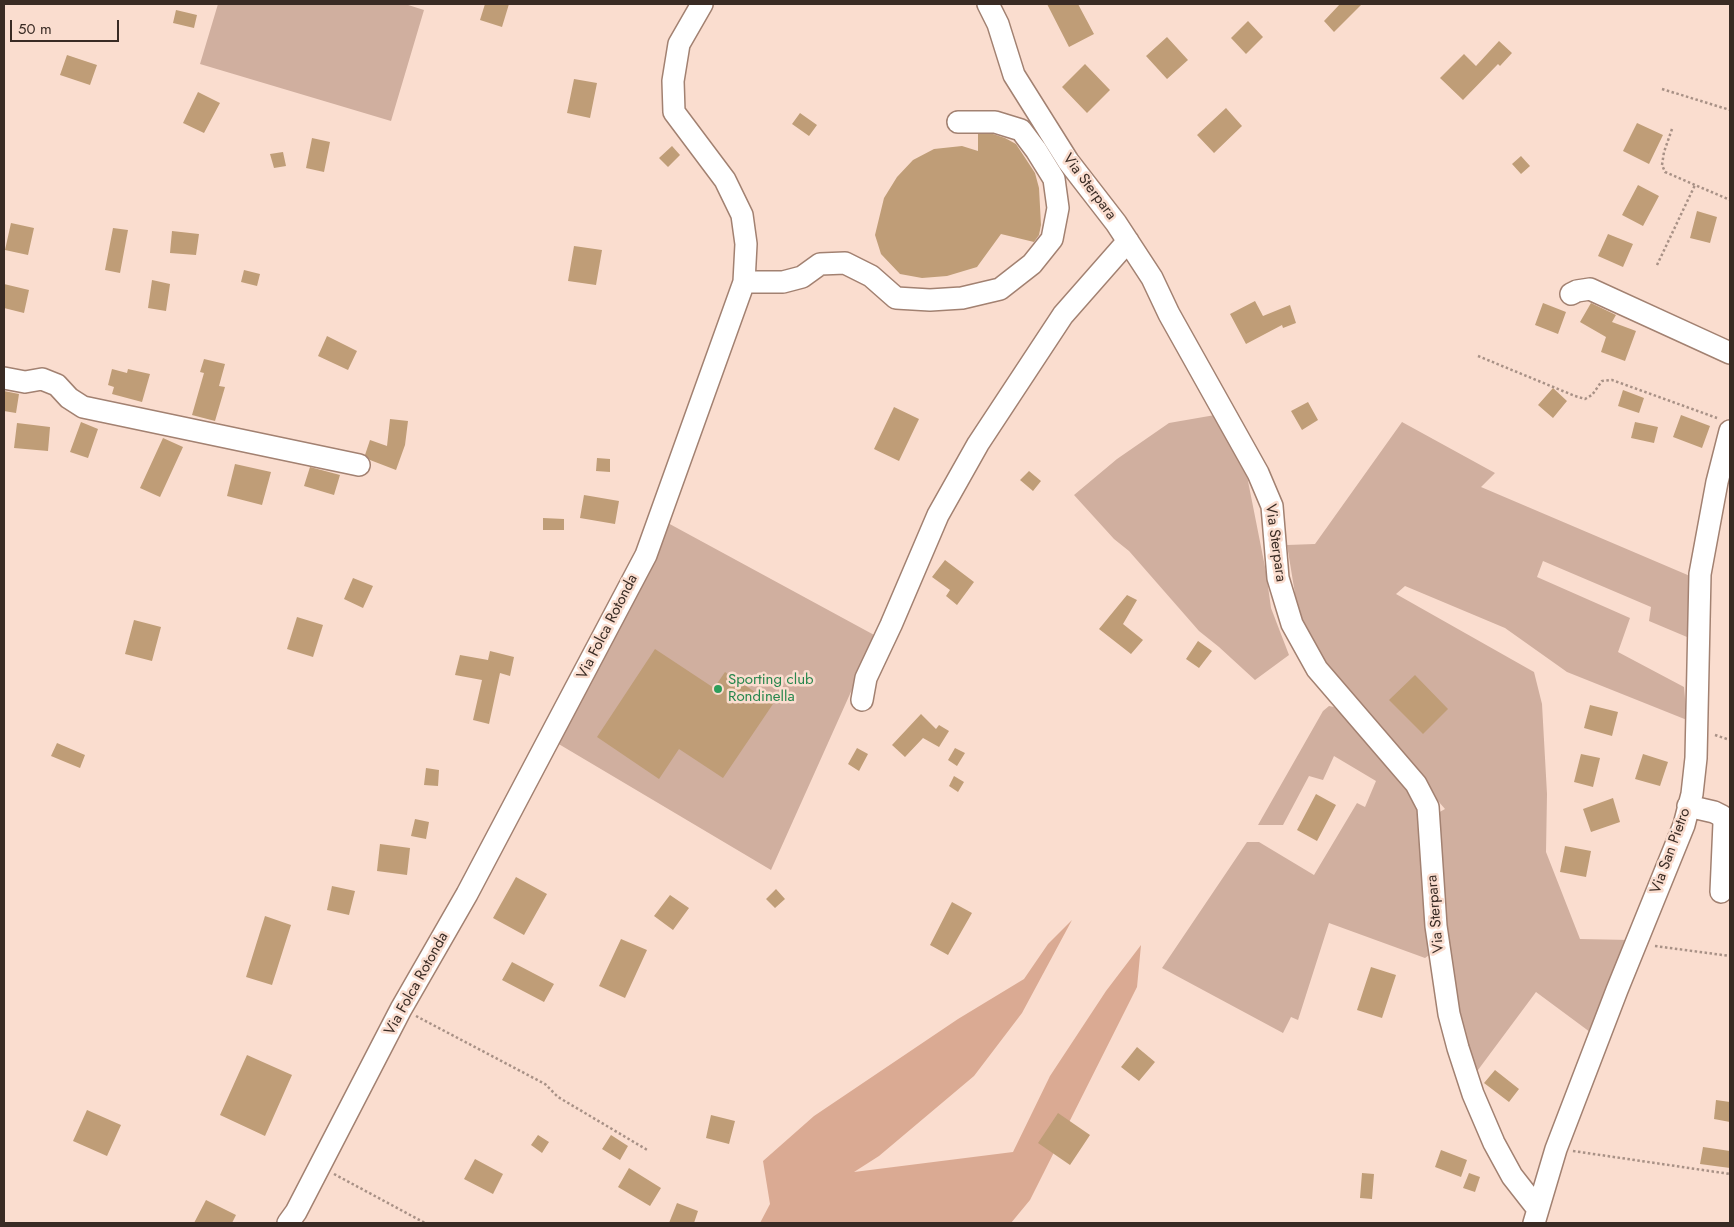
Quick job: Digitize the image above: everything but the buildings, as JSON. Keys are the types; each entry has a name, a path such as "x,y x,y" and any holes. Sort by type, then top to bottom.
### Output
{"street":[{"name":"Via Folca Rotonda","path":"288,1223 296,1212 401,1009 467,894 646,555 744,282 746,244 742,215 725,180 674,112 673,81 679,44 702,4"},
{"name":"Via Sterpara","path":"988,4 998,24 1014,75 1068,161 1128,241 1152,278 1169,314 1258,472 1272,506 1278,578 1292,624 1317,669 1416,784 1428,807 1436,926 1449,1014 1473,1094 1494,1143 1536,1216"},
{"path":"744,282 783,282 802,277 820,264 845,263 871,276 896,298 930,300 962,298 1000,288 1032,264 1052,239 1058,208 1054,179 1021,130 995,122 958,122"},
{"path":"862,700 866,678 938,515 978,444 1063,315 1128,241"},
{"path":"1571,294 1590,289 1730,353"},
{"path":"4,378 25,382 42,379 57,385 69,398 83,407 358,465"},
{"name":"Via San Pietro","path":"1536,1216 1556,1148 1684,825 1692,794 1696,758 1700,574 1726,426"},
{"path":"1688,806 1714,812 1722,816 1724,823 1720,892"}],"path":[{"path":"1662,89 1730,110"},
{"path":"1672,129 1664,152 1662,165 1665,172 1730,200"},
{"path":"1658,265 1695,185"},
{"path":"1478,356 1585,399 1592,395 1602,381 1612,380 1726,426"},
{"path":"1636,943 1730,956"},
{"path":"401,1009 546,1084 558,1097 649,1152"},
{"path":"1556,1148 1730,1174"},
{"path":"320,1166 425,1223"}],"shaded area":[{"path":"218,4 405,4 424,10 391,121 200,64"},
{"path":"1215,415 1247,476 1266,572 1271,608 1289,655 1255,680 1199,631 1129,551 1114,539 1074,495 1117,459 1169,423"},
{"path":"1402,422 1495,473 1481,487 1690,576 1687,637 1649,621 1651,607 1543,561 1537,577 1630,618 1618,652 1684,687 1687,720 1567,672 1505,628 1405,586 1396,594 1534,672 1542,704 1547,794 1546,852 1580,939 1630,940 1590,1032 1536,992 1475,1074 1455,1001 1440,899 1436,814 1445,809 1343,687 1324,659 1303,622 1297,606 1287,545 1315,544"},
{"name":"Sporting club Rondinella","path":"666,522 876,636 771,870 557,743"},
{"path":"1329,706 1334,707 1340,713 1409,789 1418,807 1432,953 1425,958 1329,923 1298,1020 1291,1017 1283,1033 1162,968 1247,842 1259,842 1314,875 1357,803 1365,807 1376,781 1334,756 1323,780 1309,776 1283,825 1258,825 1323,711"},
{"path":"1072,920 1022,1013 974,1076 879,1156 854,1172 1013,1152 1050,1076 1106,991 1141,945 1137,987 1030,1200 1011,1223 760,1223 770,1204 763,1161 814,1116 958,1019 1024,979 1048,944"}],"place":[{"name":"Sporting club Rondinella","path":"718,689"}]}
